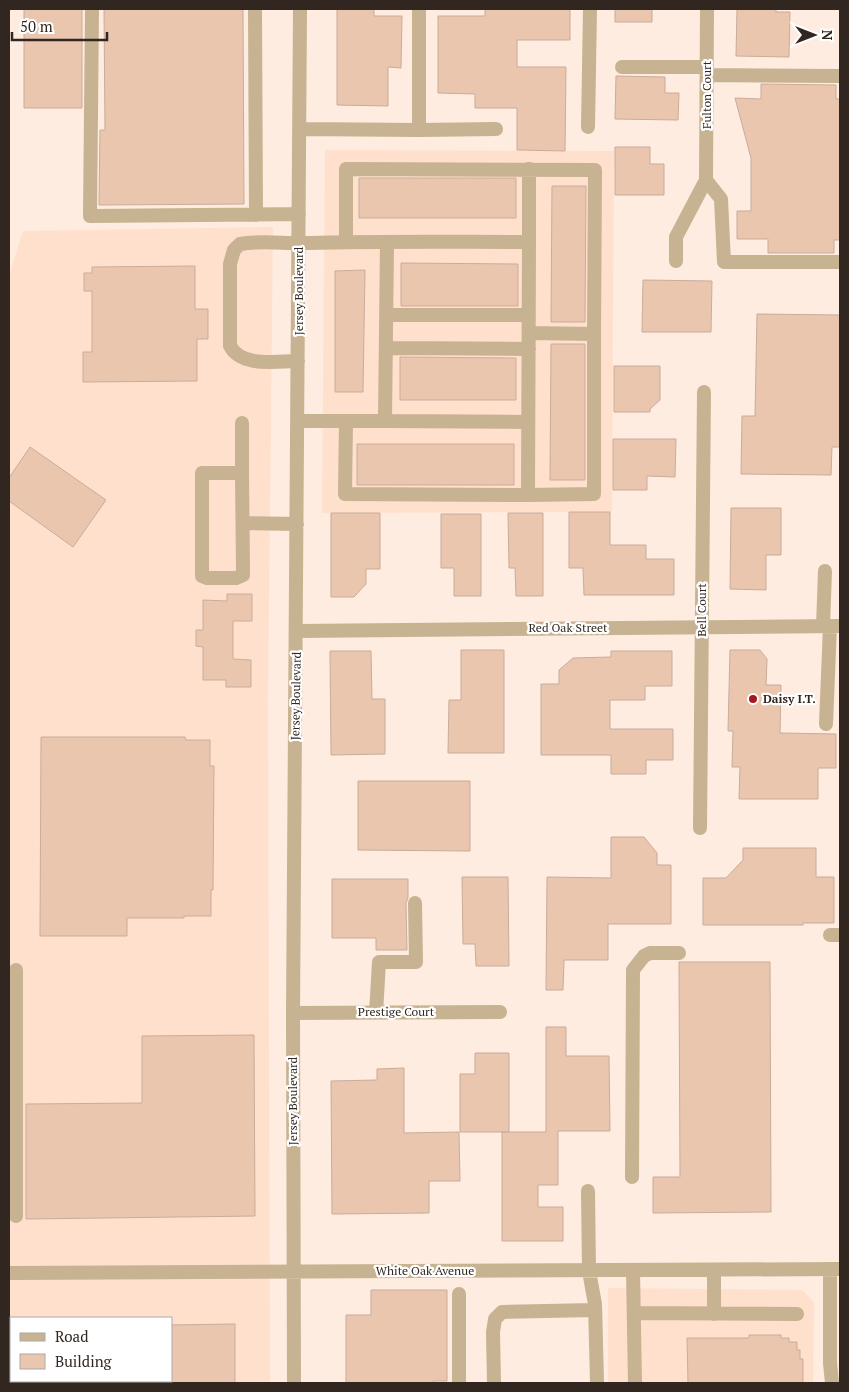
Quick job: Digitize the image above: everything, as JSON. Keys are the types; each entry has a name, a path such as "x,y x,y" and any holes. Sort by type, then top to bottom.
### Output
{"street":[{"path":"92,9 90,216 299,214"},
{"path":"255,9 256,215"},
{"name":"Jersey Boulevard","path":"294,1383 293,1013 300,9"},
{"path":"419,9 419,130"},
{"path":"588,127 590,9"},
{"name":"Fulton Court","path":"706,180 707,9"},
{"path":"622,67 840,76"},
{"path":"300,129 496,129"},
{"path":"346,242 346,169 595,170 594,494 345,494 346,421"},
{"path":"528,495 529,169"},
{"path":"676,261 676,237 706,180 721,199 724,262 840,262"},
{"path":"298,361 247,360 234,353 230,346 230,264 234,250 240,244 263,242 529,242"},
{"path":"385,421 387,242"},
{"path":"386,315 529,315"},
{"path":"529,333 594,334"},
{"path":"386,348 529,349"},
{"name":"Bell Court","path":"700,828 704,392"},
{"path":"298,421 528,422"},
{"path":"242,423 243,575 236,578 206,578 202,576 202,474 242,473"},
{"path":"243,523 297,524"},
{"path":"825,572 831,626 826,724"},
{"name":"Red Oak Street","path":"297,631 831,626"},
{"path":"376,1012 379,962 416,962 416,903"},
{"path":"632,1177 633,970 644,956 650,953 679,953"},
{"path":"16,970 16,1216"},
{"name":"Prestige Court","path":"293,1013 500,1012"},
{"path":"588,1191 589,1271 596,1310 597,1383"},
{"path":"832,1383 830,1363 835,1269"},
{"name":"White Oak Avenue","path":"9,1273 835,1269"},
{"path":"714,1270 714,1314"},
{"path":"633,1271 635,1383"},
{"path":"459,1294 459,1383"},
{"path":"494,1383 493,1332 495,1319 502,1312 596,1310"},
{"path":"634,1314 797,1314"}],"shaded area":[{"path":"325,150 614,151 612,512 322,513"},
{"path":"273,227 268,698 270,1383 9,1383 9,276 23,231"},
{"path":"608,1288 802,1290 814,1302 813,1383 608,1383"}],"building":[{"path":"24,9 82,9 82,108 24,108"},
{"path":"104,9 243,9 244,204 99,205 100,130 105,130"},
{"path":"337,9 374,9 374,16 402,16 401,68 388,67 388,106 337,105"},
{"path":"485,9 570,9 570,40 517,40 517,67 566,67 565,151 517,150 517,108 475,108 475,94 438,93 438,16 485,16"},
{"path":"615,9 652,9 652,22 615,22"},
{"path":"737,9 776,9 776,12 790,12 789,57 736,56"},
{"path":"616,76 665,77 665,93 679,93 678,120 615,119"},
{"path":"761,84 836,85 836,99 840,99 840,240 834,240 834,253 768,253 768,239 737,239 737,211 751,211 751,158 735,98 761,99"},
{"path":"615,147 650,147 650,164 664,164 664,195 615,195"},
{"path":"359,178 516,178 516,218 359,218"},
{"path":"552,186 586,186 585,322 551,322"},
{"path":"401,263 518,264 518,306 401,306"},
{"path":"195,266 195,309 208,309 208,339 197,339 197,381 83,382 83,352 92,352 92,291 84,291 84,273 92,273 92,267"},
{"path":"365,270 363,392 335,392 335,271"},
{"path":"643,280 712,281 711,332 642,332"},
{"path":"757,314 840,315 840,447 832,447 831,475 741,474 742,416 755,416"},
{"path":"551,344 585,344 585,480 550,480"},
{"path":"400,357 516,358 516,400 400,400"},
{"path":"614,366 660,366 660,400 650,409 650,412 614,412"},
{"path":"613,439 676,439 675,477 647,476 647,490 613,490"},
{"path":"357,444 514,444 514,485 357,485"},
{"path":"30,447 106,500 73,547 9,501 9,478"},
{"path":"731,508 781,508 781,555 766,555 766,590 730,589"},
{"path":"569,512 610,512 610,545 646,545 646,559 674,559 674,595 584,595 583,568 569,568"},
{"path":"331,513 380,513 380,569 366,569 366,584 354,597 331,597"},
{"path":"508,513 543,513 543,596 516,596 515,568 509,568"},
{"path":"441,514 481,514 481,596 454,596 454,568 441,568"},
{"path":"227,594 252,594 252,621 233,621 233,659 251,660 251,687 226,687 226,680 203,680 203,647 196,646 196,630 203,630 203,600 227,601"},
{"path":"461,650 504,650 504,753 448,753 449,700 461,700"},
{"path":"730,650 760,650 767,659 766,685 781,685 780,733 836,734 836,768 818,768 818,799 739,799 740,767 732,767 733,731 728,731"},
{"path":"330,651 371,651 372,699 385,699 385,754 331,755"},
{"path":"611,651 672,651 672,686 645,686 645,700 610,700 610,729 673,729 673,760 646,760 646,774 611,774 611,755 541,755 541,684 559,684 559,670 573,658 611,657"},
{"path":"41,737 185,737 186,740 210,740 210,766 214,766 211,916 127,918 127,936 40,936"},
{"path":"358,781 470,781 470,851 358,850"},
{"path":"611,837 644,837 657,853 657,865 671,865 671,924 608,924 608,960 564,960 563,990 546,990 547,877 611,878"},
{"path":"743,848 816,848 816,877 834,877 834,923 803,923 803,925 703,925 703,878 726,878 743,860"},
{"path":"462,877 508,877 509,966 476,966 475,944 463,944"},
{"path":"332,879 408,879 408,898 406,903 407,950 376,950 376,938 332,938"},
{"path":"679,962 770,962 771,1212 653,1213 653,1177 680,1177"},
{"path":"546,1027 566,1027 566,1056 609,1056 610,1131 558,1131 558,1185 538,1185 538,1207 563,1207 563,1241 502,1241 502,1132 546,1132"},
{"path":"254,1035 255,1216 26,1219 26,1104 142,1103 142,1036"},
{"path":"475,1053 509,1053 509,1132 460,1132 460,1074 475,1074"},
{"path":"404,1068 404,1133 459,1132 460,1181 429,1181 429,1213 332,1214 331,1081 377,1080 377,1069"},
{"path":"371,1290 447,1290 447,1381 433,1381 433,1383 346,1383 346,1315 371,1315"},
{"path":"235,1324 235,1383 171,1383 172,1325"},
{"path":"749,1335 781,1335 781,1338 789,1338 789,1342 797,1342 797,1350 800,1350 800,1359 803,1359 803,1383 688,1383 687,1338 749,1338"}],"place":[{"name":"Daisy I.T.","path":"753,699"}]}
